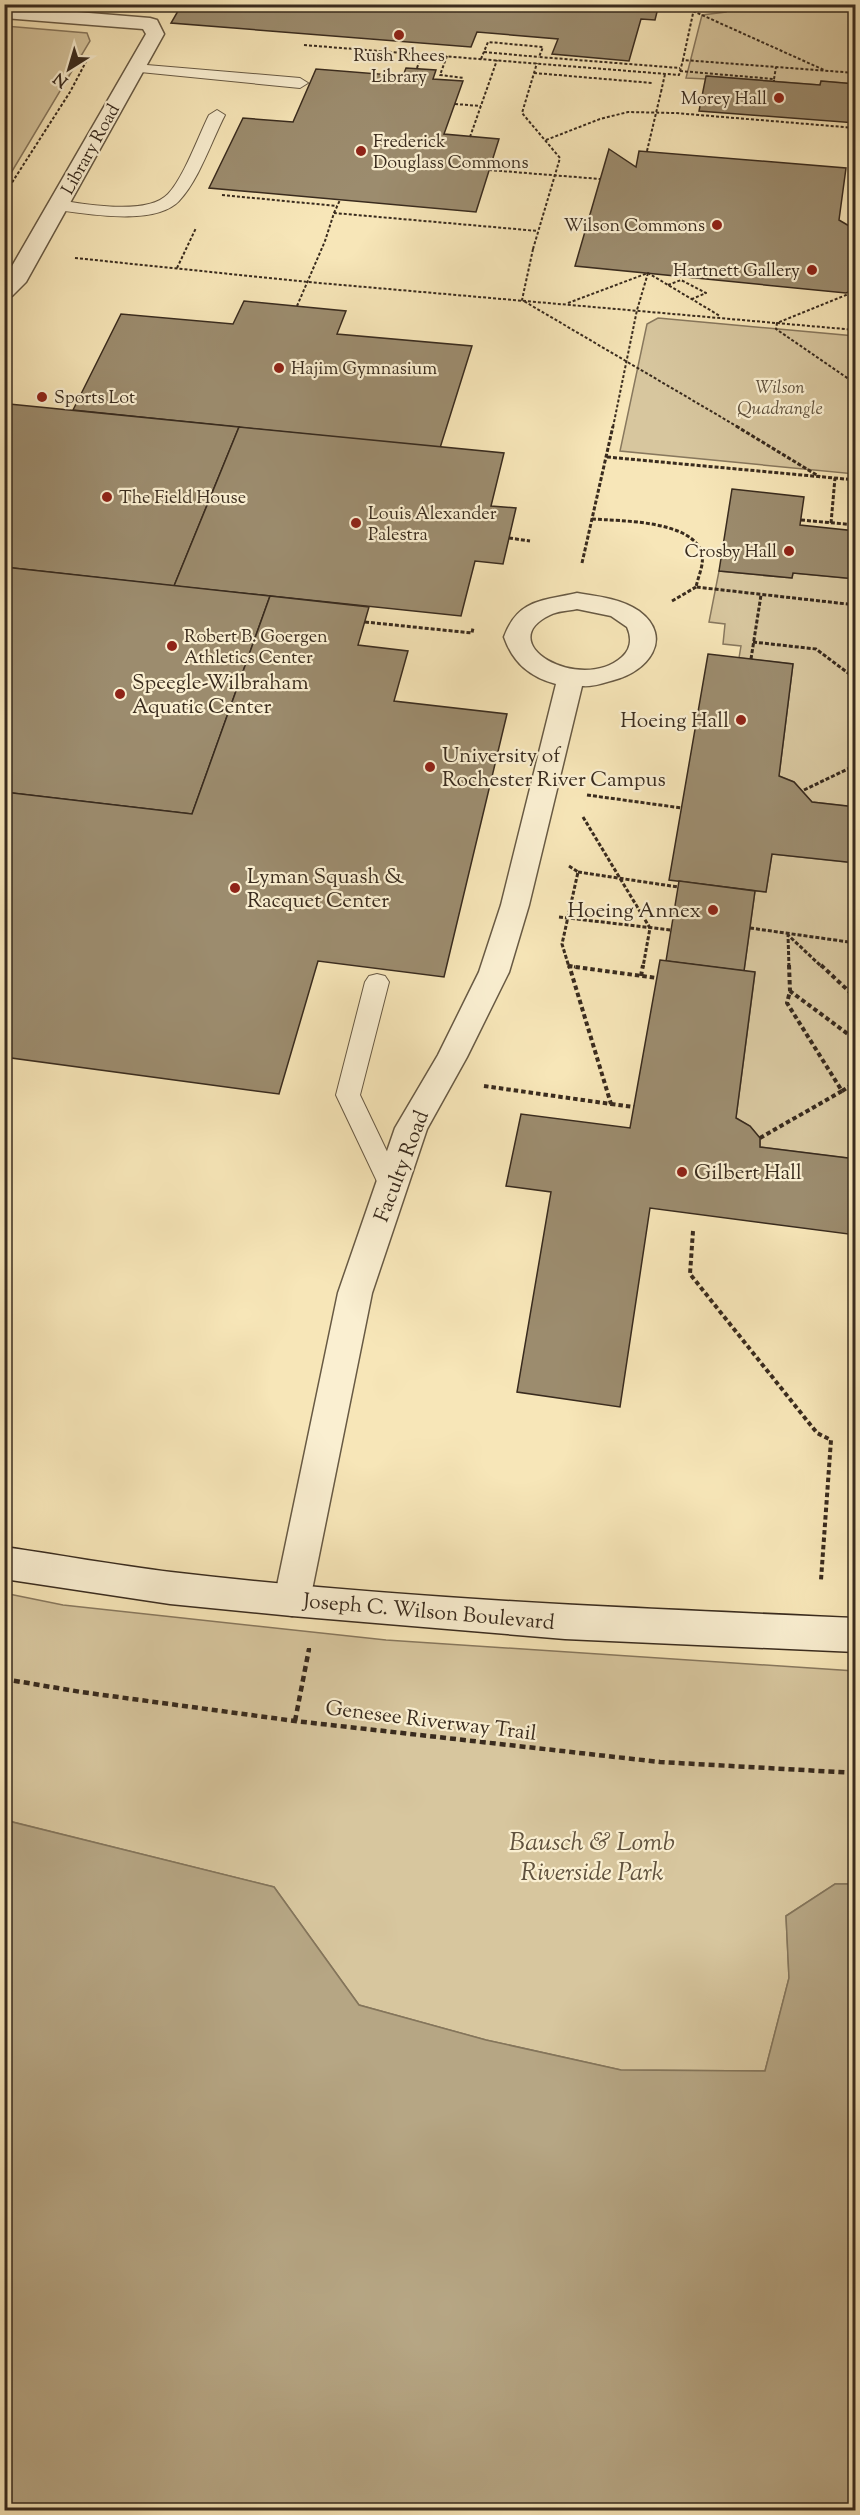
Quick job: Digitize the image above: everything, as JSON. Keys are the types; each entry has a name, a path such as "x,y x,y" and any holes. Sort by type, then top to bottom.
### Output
{"street":[{"name":"Library Road","path":"4,291 15,282 155,34 150,24 161,6"},
{"path":"4,12 150,24"},
{"name":"Faculty Road","path":"292,1600 355,1293 411,1128 452,1057 494,972 515,905 571,678"},
{"name":"Joseph C. Wilson Boulevard","path":"4,1563 170,1588 292,1600 565,1622 855,1635"}],"lane":[{"path":"135,68 300,83"},
{"path":"58,205 102,211 145,211 173,199 217,115"},
{"path":"377,982 348,1095 391,1185"}],"path":[{"path":"297,45 679,75 695,4"},
{"path":"693,11 828,71"},
{"path":"482,59 488,42 543,47 539,57"},
{"path":"4,195 70,92 93,50"},
{"path":"484,52 680,69 774,80 777,67"},
{"path":"417,68 422,54"},
{"path":"447,56 440,75 464,78"},
{"path":"470,136 497,60"},
{"path":"683,60 855,73"},
{"path":"522,300 532,251 560,158 522,113 537,63"},
{"path":"534,73 652,83"},
{"path":"647,151 665,74"},
{"path":"455,104 481,106"},
{"path":"546,140 600,119 628,112 759,118 855,128"},
{"path":"489,170 600,180"},
{"path":"213,194 337,206"},
{"path":"297,306 340,200"},
{"path":"334,213 538,231"},
{"path":"177,268 199,222"},
{"path":"64,257 308,282 855,330"},
{"path":"565,304 648,273"},
{"path":"648,273 724,318"},
{"path":"579,573 607,457 637,310 648,273"},
{"path":"668,285 681,280 706,293 691,299"},
{"path":"777,323 855,291"},
{"path":"522,300 627,360 820,477"},
{"path":"777,323 776,329 782,335 855,384"},
{"path":"607,457 855,480"},
{"path":"831,523 835,478"},
{"path":"592,519 654,525 676,530 695,540 702,554 696,587"},
{"path":"801,520 855,525"},
{"path":"509,538 530,542"},
{"path":"666,605 696,587 855,605"},
{"path":"751,659 761,594"},
{"path":"365,622 472,633 474,626"},
{"path":"753,642 816,649 855,679"},
{"path":"804,790 855,765"},
{"path":"581,795 682,808"},
{"path":"580,812 650,928 641,976"},
{"path":"562,861 578,872 678,887"},
{"path":"578,872 562,944 611,1104"},
{"path":"550,916 671,930"},
{"path":"750,928 855,943"},
{"path":"788,935 790,991 787,1003 842,1091"},
{"path":"788,935 855,998"},
{"path":"568,966 657,978"},
{"path":"790,991 855,1040"},
{"path":"760,1138 855,1082"},
{"path":"477,1085 634,1107"},
{"path":"693,1231 690,1274 817,1432 831,1440 820,1580"},
{"path":"296,1720 311,1636"},
{"name":"Genesee Riverway Trail","path":"4,1679 81,1692 296,1720 660,1762 855,1773"}],"green space":[{"path":"735,5 855,5 855,84 821,81 820,85 707,76 706,79 686,78 702,15 726,12"},
{"path":"5,26 87,33 90,41 5,183"},
{"name":"Wilson Quadrangle","path":"658,318 855,336 855,474 620,451 647,324"},
{"path":"719,571 792,578 793,573 855,579 855,807 812,802 794,782 779,776 793,664 739,658 741,646 723,644 725,624 709,622"},
{"path":"772,854 855,863 855,1159 760,1147 760,1138 750,1126 736,1118 755,973 744,971 755,891 766,892"},
{"name":"Bausch & Lomb Riverside Park","path":"4,1593 63,1605 386,1640 855,1671 855,1884 835,1884 786,1916 789,1978 765,2071 621,2070 486,2040 359,2005 274,1887 5,1820"}],"shaded area":[{"path":"4,1820 274,1887 359,2005 486,2040 621,2070 765,2071 789,1978 786,1916 835,1884 855,1884 855,2510 5,2510"}],"building":[{"name":"Rush Rhees Library","path":"182,4 659,4 655,20 641,19 629,61 552,54 558,39 477,32 471,47 171,23"},
{"name":"Frederick Douglass Commons","path":"406,68 436,70 433,79 463,81 444,134 499,139 476,212 209,188 243,118 293,122 316,69 403,76"},
{"name":"Morey Hall","path":"706,76 820,85 821,81 856,84 856,123 699,111"},
{"name":"Wilson Commons","path":"609,149 636,167 639,151 846,168 839,220 856,230 856,289 846,293 575,266"},
{"name":"Hajim Gymnasium","path":"244,301 346,311 337,334 472,346 440,448 73,410 121,314 233,324"},
{"name":"The Field House","path":"9,404 239,427 174,586 4,567 4,414"},
{"name":"Louis Alexander Palestra","path":"239,427 504,453 491,506 516,508 503,564 475,561 461,616 174,586"},
{"name":"Crosby Hall","path":"732,489 804,497 800,525 856,531 856,579 793,573 792,578 719,571"},
{"name":"Speegle-Wilbraham Aquatic Center","path":"4,567 270,596 192,814 4,792"},
{"name":"Lyman Squash & Racquet Center","path":"270,596 369,607 358,645 408,651 394,701 507,714 444,977 318,961 279,1094 4,1057 4,792 192,814"},
{"name":"Hoeing Hall","path":"708,654 793,664 779,776 794,782 812,802 856,807 856,863 772,854 766,892 669,880"},
{"name":"Hoeing Annex","path":"679,881 755,891 744,971 666,961"},
{"name":"Gilbert Hall","path":"660,960 755,972 736,1118 750,1126 760,1138 760,1147 856,1159 856,1235 650,1208 620,1407 517,1392 551,1192 506,1186 521,1114 630,1128"}],"place":[{"name":"Rush Rhees Library","path":"399,35"},
{"name":"Morey Hall","path":"779,98"},
{"name":"Frederick Douglass Commons","path":"361,151"},
{"name":"Wilson Commons","path":"717,225"},
{"name":"Hartnett Gallery","path":"812,270"},
{"name":"Hajim Gymnasium","path":"279,368"},
{"name":"Sports Lot","path":"42,397"},
{"name":"The Field House","path":"107,497"},
{"name":"Louis Alexander Palestra","path":"356,523"},
{"name":"Crosby Hall","path":"789,551"},
{"name":"Robert B. Goergen Athletics Center","path":"172,646"},
{"name":"Speegle-Wilbraham Aquatic Center","path":"120,694"},
{"name":"Hoeing Hall","path":"741,720"},
{"name":"University of Rochester River Campus","path":"430,767"},
{"name":"Lyman Squash & Racquet Center","path":"235,888"},
{"name":"Hoeing Annex","path":"713,910"},
{"name":"Gilbert Hall","path":"682,1172"}]}
